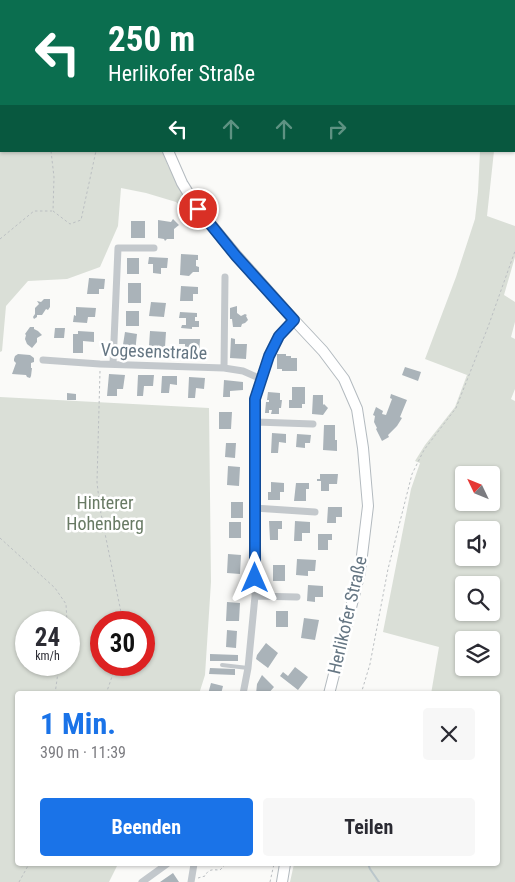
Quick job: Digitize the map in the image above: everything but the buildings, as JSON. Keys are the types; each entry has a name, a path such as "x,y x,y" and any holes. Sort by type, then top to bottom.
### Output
{"main road":[{"name":"Herlikofer Straße","path":"169,152 198,209 212,221 236,256 323,351 344,379 357,409 363,448 368,506 360,572 329,691"},
{"path":"282,882 285,866"}],"street":[{"path":"113,364 118,248 154,248"},
{"path":"224,368 225,277"},
{"path":"243,691 248,668 255,596 255,399 269,356 279,336 294,320"},
{"name":"Vogesenstraße","path":"43,360 224,368 242,371 261,379"},
{"path":"256,422 312,424"},
{"path":"254,508 315,512"},
{"path":"255,596 297,597"},
{"path":"142,882 164,866"},
{"path":"194,866 194,880"}],"lane":[{"path":"222,666 248,668"}],"path":[{"path":"51,152 54,176 53,210"},
{"path":"0,239 34,211 53,210 70,224 81,220 96,152"},
{"path":"362,691 370,664 388,568 412,474 424,450 456,408 488,327 515,250"},
{"path":"100,364 97,482 100,509 121,611"},
{"path":"0,538 55,588 66,604 66,611"},
{"path":"55,691 57,676"},
{"path":"107,691 112,676"},
{"path":"19,882 29,866"},
{"path":"194,880 205,876 211,869 220,870 224,866"},
{"path":"270,882 274,866"}],"green space":[{"path":"0,152 163,152 168,166 192,207 186,210 176,202 121,188 118,226 100,267 67,279 28,281 6,306 2,351 0,352"},
{"path":"480,152 494,152 487,216 515,226 515,257 504,295 515,302 515,322 511,337 515,339 515,389 511,399 515,401 515,882 290,882 294,866 500,866 500,691 432,691 439,647 383,632 411,489 420,463 415,461 455,407 467,375 425,359 456,277 475,219"},
{"name":"Hinterer Hohenberg","path":"0,397 209,408 211,582 205,675 200,691 15,691 15,866 117,866 109,882 0,882"}],"waterway":[{"path":"369,866 379,882"}],"route":[{"path":"198,209 236,256 294,320 279,336 269,356 255,399 255,578"}]}
